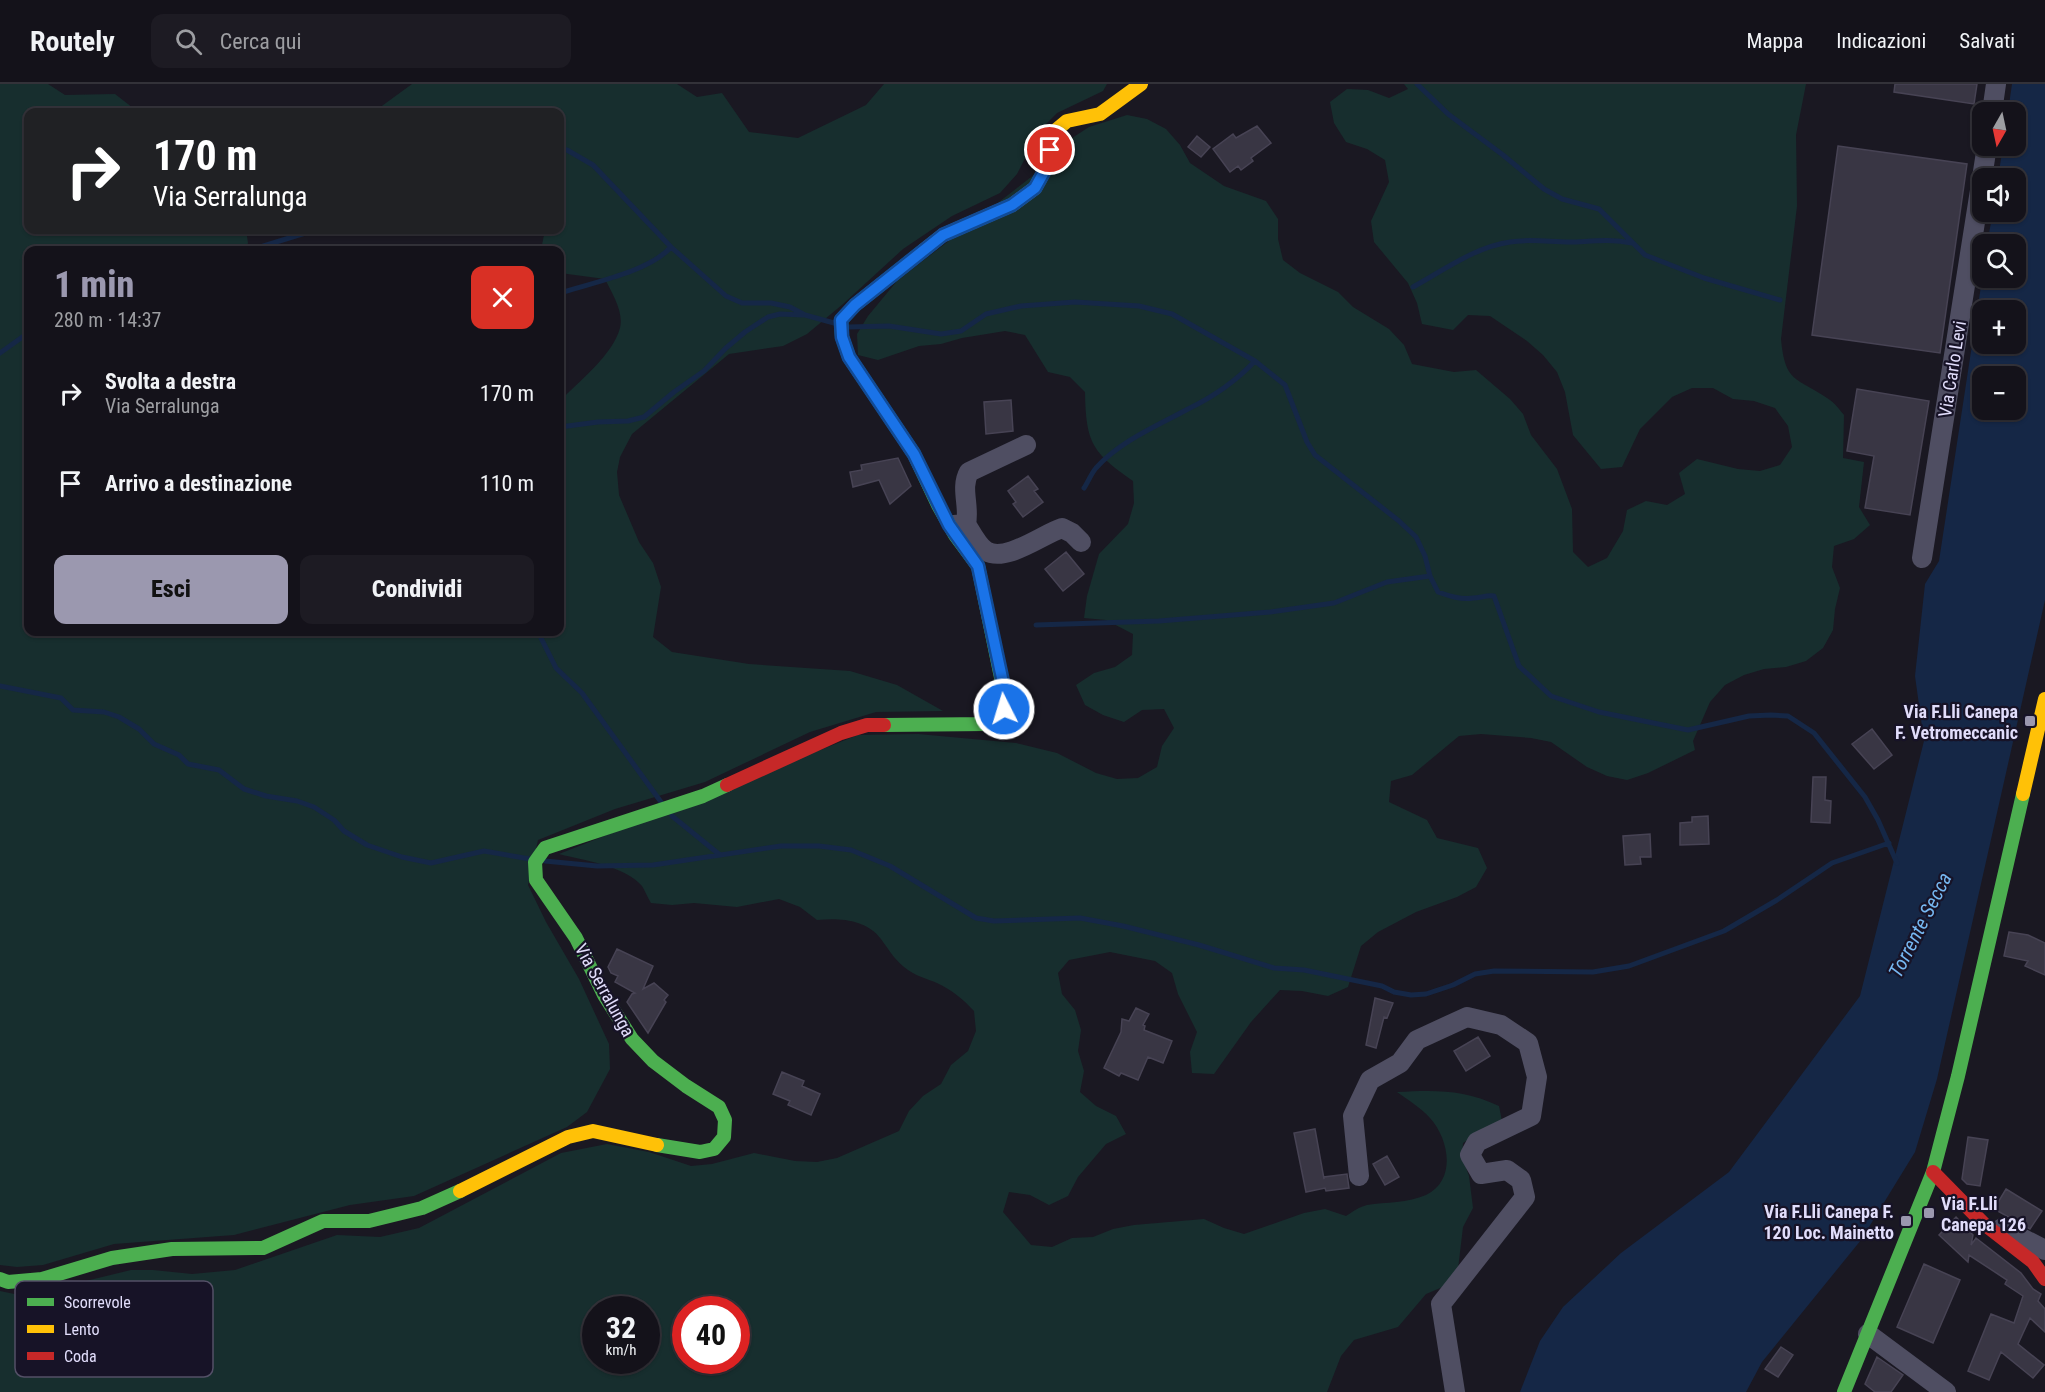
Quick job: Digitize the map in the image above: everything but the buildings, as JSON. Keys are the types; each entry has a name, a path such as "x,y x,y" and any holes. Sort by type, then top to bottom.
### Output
{"street":[{"name":"Via Serralunga","path":"0,1279 8,1281 42,1279 112,1258 172,1249 263,1248 323,1221 369,1221 422,1208 493,1176 568,1137 593,1131 674,1149 700,1152 714,1149 724,1137 725,1120 719,1107 653,1061 632,1039 604,995 576,938 536,880 535,862 545,848 703,796 841,733 867,725 961,726 987,724 999,719 1004,709 1005,692 978,566 957,524 914,454 849,357 842,337 841,320 855,305 943,235 1012,205 1035,188 1045,170 1055,131 1067,121 1100,114 1141,84"},
{"path":"1993,102 1996,84"},
{"name":"Via Carlo Levi","path":"1922,558 1985,156"},
{"path":"957,524 968,514 965,479 969,472 1026,445"},
{"name":"Via Serralunga","path":"957,524 986,551 999,555 1030,544 1062,528 1072,533 1081,542"},
{"path":"1844,1392 1933,1172 1958,1076 2045,699"},
{"path":"1359,1176 1353,1116 1370,1080 1400,1063 1417,1040 1467,1017 1501,1025 1528,1043 1537,1077 1531,1116 1477,1142 1470,1155 1481,1174 1507,1170 1521,1180 1525,1197 1441,1304 1455,1392"},
{"path":"1933,1172 1976,1215 2033,1262 2045,1279"},
{"path":"1976,1215 2045,1250"},
{"path":"1868,1334 1946,1392"}],"green space":[{"path":"0,84 48,84 65,95 115,94 133,108 24,108 24,234 247,234 248,243 247,246 24,246 24,636 564,636 564,397 603,358 616,338 621,322 617,303 605,279 564,274 564,246 542,246 544,234 564,234 564,108 379,108 412,84 677,84 697,97 722,93 749,132 798,138 866,105 884,84 1107,84 1103,91 1057,113 1039,131 1017,174 1000,193 952,216 903,249 807,334 783,346 729,354 632,434 620,457 617,472 619,495 639,542 653,563 661,587 653,637 672,652 749,664 850,671 897,685 943,711 876,712 810,732 705,782 615,809 538,840 528,885 546,922 579,979 609,1044 610,1069 587,1112 567,1127 414,1196 350,1205 234,1235 114,1244 43,1265 17,1267 0,1265"},
{"path":"1404,84 1806,84 1796,135 1797,206 1781,339 1783,353 1789,371 1794,377 1830,400 1844,415 1843,458 1864,462 1859,507 1870,525 1854,539 1834,546 1832,567 1840,588 1833,630 1823,648 1806,661 1786,667 1764,669 1744,675 1725,685 1710,702 1693,741 1695,750 1648,773 1627,780 1607,776 1587,767 1551,742 1481,734 1459,736 1412,775 1391,781 1389,802 1427,820 1437,838 1478,848 1487,868 1476,887 1457,897 1416,912 1378,932 1361,946 1348,987 1328,996 1280,990 1251,1022 1214,1074 1192,1073 1190,1052 1197,1032 1178,994 1172,973 1155,961 1110,952 1069,960 1058,973 1062,994 1075,1010 1081,1030 1078,1051 1084,1071 1080,1092 1096,1106 1116,1116 1126,1134 1106,1144 1078,1177 1068,1196 1049,1205 1030,1195 1009,1192 1003,1212 1031,1245 1052,1247 1072,1238 1093,1237 1113,1229 1134,1225 1204,1219 1244,1234 1304,1213 1325,1209 1346,1216 1367,1205 1419,1198 1436,1188 1442,1180 1446,1170 1445,1148 1437,1127 1430,1118 1419,1107 1397,1092 1449,1092 1473,1096 1499,1106 1503,1126 1481,1131 1463,1143 1462,1157 1469,1176 1473,1208 1463,1227 1458,1269 1445,1286 1426,1294 1398,1327 1354,1340 1341,1356 1327,1392 0,1392 0,1291 15,1294 15,1377 213,1377 213,1281 86,1281 131,1270 192,1274 235,1270 337,1235 380,1237 419,1228 561,1153 607,1144 649,1152 691,1166 712,1164 754,1153 795,1161 817,1162 837,1158 899,1131 909,1111 923,1096 941,1084 951,1065 968,1051 976,1031 974,1011 948,989 904,967 875,932 868,927 852,921 817,920 800,907 779,899 737,907 694,903 672,905 651,903 642,886 626,873 559,854 858,735 918,734 1016,743 1057,753 1096,773 1117,779 1138,778 1157,767 1162,746 1174,728 1164,709 1142,710 1124,722 1103,715 1085,705 1076,685 1094,673 1115,667 1132,655 1133,634 1106,620 1084,618 1087,596 1099,554 1128,524 1134,503 1133,481 1108,462 1094,445 1087,423 1085,392 1070,377 1048,372 1025,335 1005,331 941,344 919,346 878,360 858,355 857,334 868,316 897,281 1062,153 1069,140 1089,127 1127,115 1147,119 1166,129 1180,145 1190,163 1224,186 1266,201 1278,219 1278,239 1283,260 1300,273 1338,292 1353,307 1389,329 1404,345 1412,364 1454,372 1476,370 1510,399 1523,414 1531,435 1557,469 1572,509 1573,552 1588,567 1607,558 1623,531 1627,510 1646,501 1667,505 1685,494 1679,473 1697,459 1738,469 1760,471 1780,465 1792,447 1788,426 1775,408 1754,401 1733,399 1713,388 1692,388 1672,397 1640,429 1622,467 1601,469 1573,435 1565,392 1557,372 1527,341 1490,316 1468,315 1453,330 1422,324 1417,303 1408,283 1374,242 1371,221 1389,182 1385,160 1367,149 1346,142 1334,123 1330,102 1347,89 1368,90 1389,98 1408,89"}],"water":[{"name":"Torrente Secca","path":"2012,84 2045,84 2045,600 1937,1079 1915,1152 1861,1240 1762,1362 1746,1392 1520,1392 1540,1341 1563,1307 1621,1253 1729,1172 1860,996 1924,741 1915,676 1925,584 1939,561 1972,345 1972,354 2026,354 2026,300 1979,300 1981,288 2026,288 2026,234 1989,234 1991,222 2026,222 2026,168 2000,168 2001,156 2026,156 2026,102 2009,102"}],"waterway":[{"path":"1417,84 1448,114 1544,189 1562,199 1599,209 1645,255 1704,278 1780,300"},
{"path":"564,150 593,165 671,247 726,296 742,303 771,303 790,307 805,315 834,323"},
{"path":"263,246 302,234"},
{"path":"1413,287 1472,254 1510,242 1526,240 1632,243"},
{"path":"564,292 634,270 661,256 671,247"},
{"path":"848,327 889,326 941,334 961,331 986,314 1021,306 1075,302 1139,306 1172,314 1255,361 1285,385 1307,442 1315,455 1416,537 1438,592 1464,598 1494,596 1519,666 1551,696 1599,712 1688,730 1749,716 1788,716 1814,733 1865,797 1897,863"},
{"path":"564,426 628,421 644,417 704,371 745,332 768,317 780,314 803,315"},
{"path":"0,353 24,336"},
{"path":"1084,488 1096,468 1116,450 1215,394 1255,361"},
{"path":"1036,625 1159,621 1270,612 1334,603 1387,582 1430,576"},
{"path":"540,636 556,668 582,693 661,802"},
{"path":"0,686 61,698 73,710 104,712 119,717 139,729 154,744 179,755 188,764 219,770 244,789 314,807 334,820 344,831 367,845 402,857 431,863 484,851 530,859"},
{"path":"672,816 720,855"},
{"path":"545,861 597,866 653,865 781,846 819,846 851,850 890,866 976,918 994,921 1080,918 1199,945 1274,968 1304,970 1382,986 1394,992 1411,995 1426,994 1453,985 1475,974 1494,971 1593,972 1629,966 1724,931 1777,900 1832,863 1889,843"}],"traffic: fast":[{"path":"884,725 987,724 999,719 1004,709 1004,692 978,566 955,535 914,454 849,357 842,337 841,320 855,305 924,250"},
{"path":"657,1145 700,1152 714,1149 724,1137 725,1120 719,1107 653,1061 632,1039 604,995 576,938 536,880 535,862 545,848 703,796 727,785"},
{"path":"1844,1392 1933,1172 1958,1076 2023,794"},
{"path":"19,1281 42,1279 112,1258 172,1249 263,1248 323,1221 369,1221 422,1208 460,1191"},
{"path":"0,1279 15,1281"}],"traffic: slow":[{"path":"924,250 943,235 1012,205 1035,188 1045,170 1055,131 1067,121 1100,114 1141,84"},
{"path":"2023,794 2045,699"},
{"path":"460,1191 568,1137 593,1131 657,1145"}],"traffic: jam":[{"path":"727,785 841,733 867,725 884,725"},
{"path":"1933,1172 1984,1224 2033,1262 2045,1279"}],"place":[{"name":"Via F.Lli Canepa F. Vetromeccanic","path":"2030,721"},
{"name":"Via F.Lli Canepa 126","path":"1929,1213"},
{"name":"Via F.Lli Canepa F. 120 Loc. Mainetto","path":"1906,1221"}],"route":[{"path":"1004,709 1005,692 978,566 955,535 938,506 914,454 849,357 842,337 841,320 855,305 943,235 1012,205 1035,188 1045,170 1050,150"}]}
